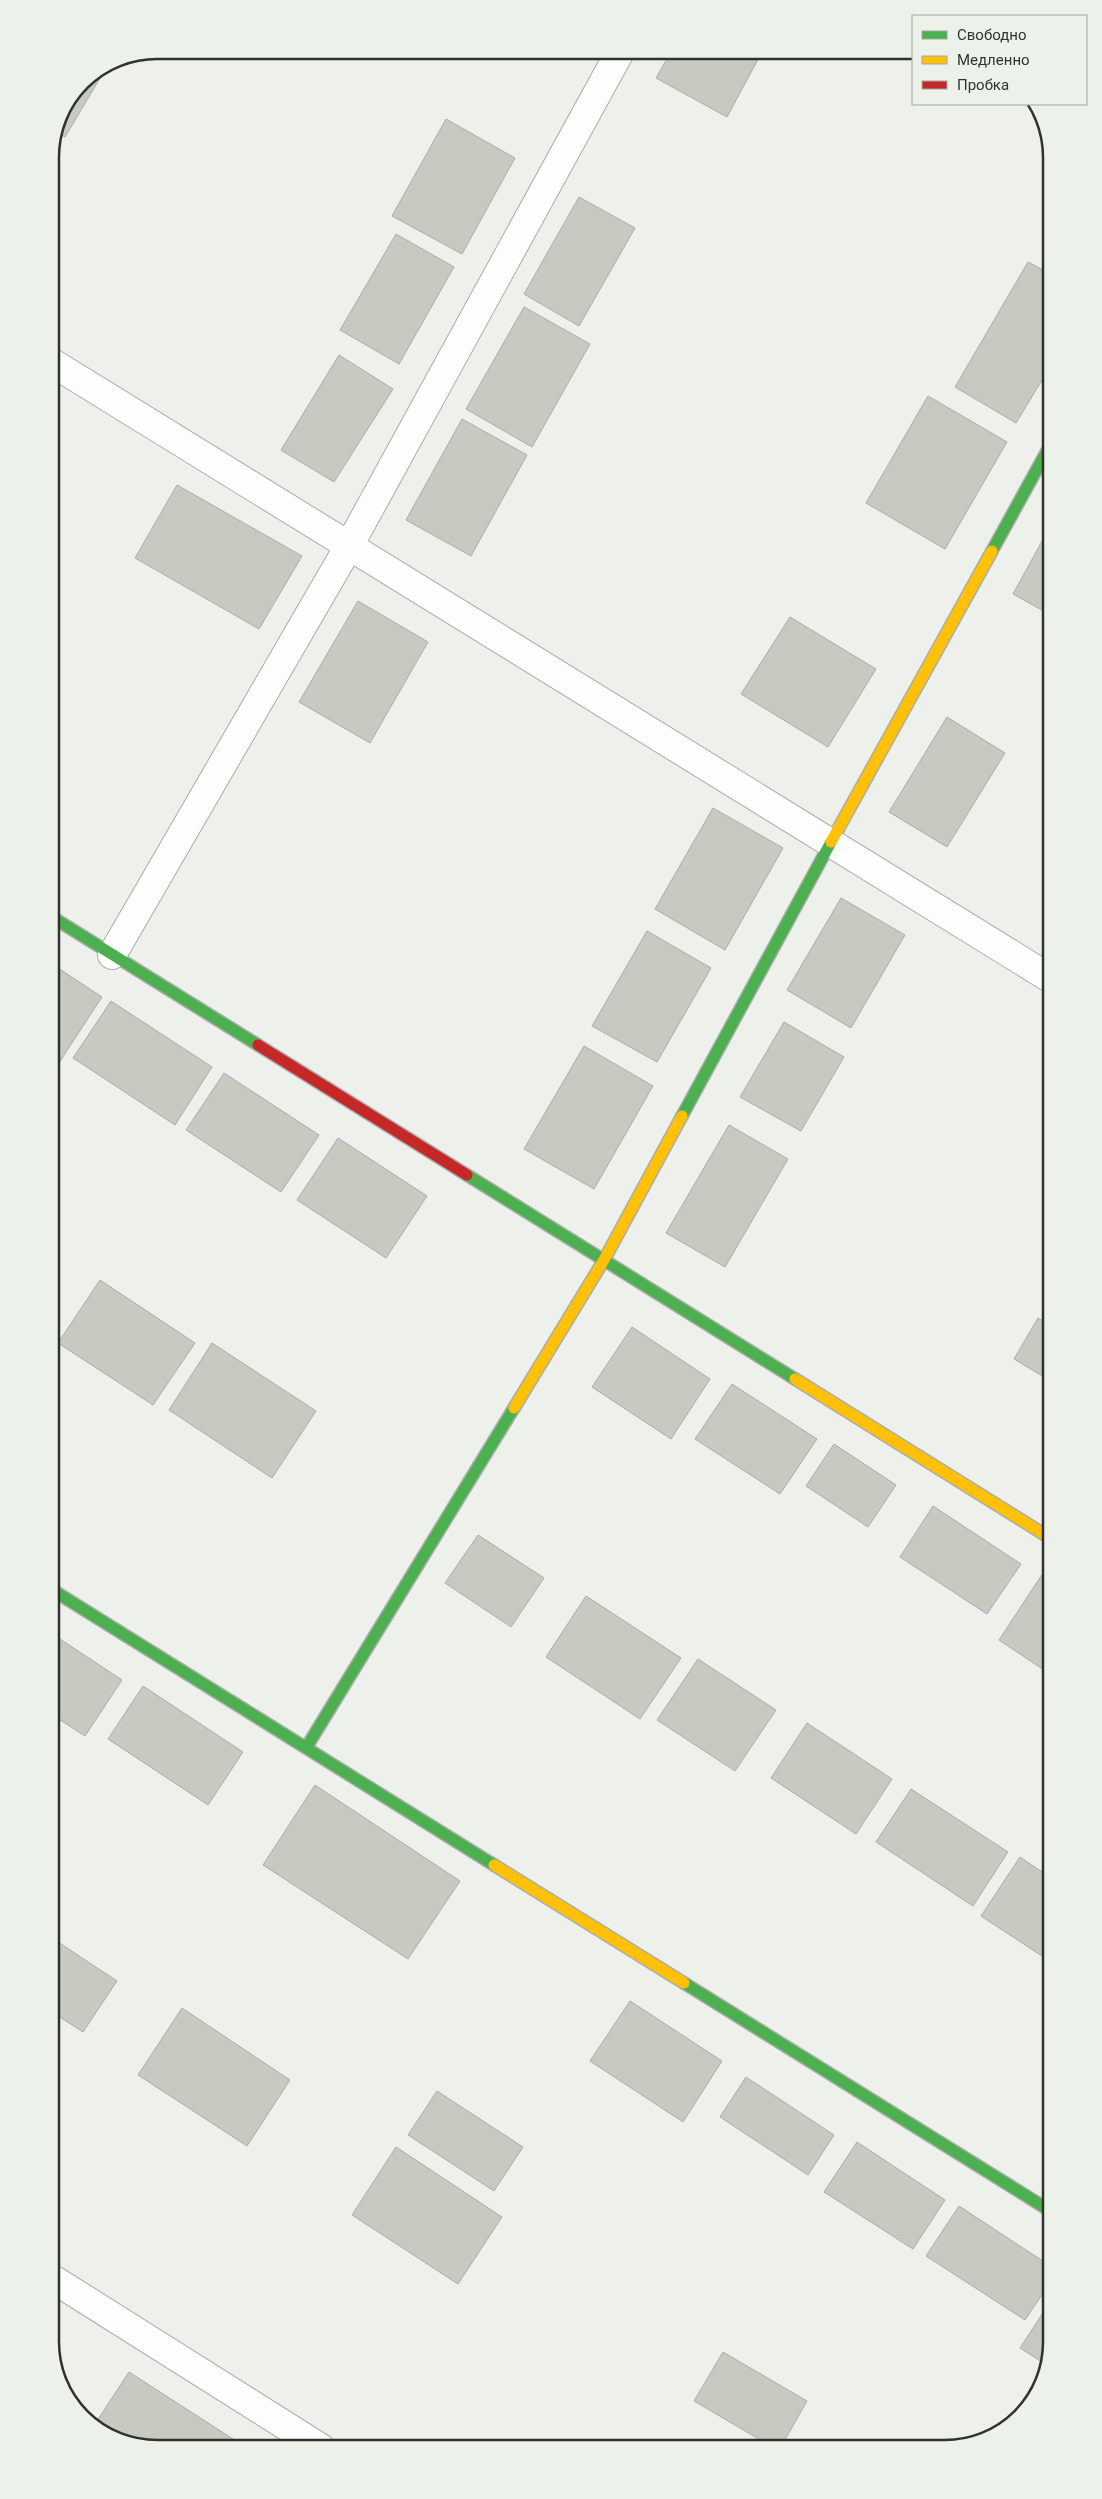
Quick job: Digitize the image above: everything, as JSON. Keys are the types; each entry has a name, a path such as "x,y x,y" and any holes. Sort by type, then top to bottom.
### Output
{"street":[{"path":"112,954 349,546 616,59"},
{"path":"59,367 1043,974"},
{"path":"306,1748 604,1260 831,842 1043,458"},
{"path":"59,921 1043,1534"},
{"path":"59,1594 1043,2206"},
{"path":"59,2283 308,2440"}],"building":[{"path":"667,59 758,59 727,117 656,78"},
{"path":"101,76 65,137 62,135 62,132 72,108 83,92"},
{"path":"446,119 515,158 462,254 392,216"},
{"path":"579,197 635,228 579,326 524,294"},
{"path":"396,234 454,267 399,364 340,330"},
{"path":"1028,262 1043,270 1043,379 1016,423 955,387"},
{"path":"524,307 590,344 532,447 466,409"},
{"path":"339,355 393,389 334,482 281,450"},
{"path":"928,396 1007,442 945,549 866,503"},
{"path":"462,419 527,455 471,556 406,520"},
{"path":"177,485 302,556 259,629 135,558"},
{"path":"1043,539 1043,611 1013,594"},
{"path":"358,601 428,642 370,743 299,702"},
{"path":"790,617 876,669 828,747 741,694"},
{"path":"947,717 1005,753 947,847 889,812"},
{"path":"713,808 783,848 725,950 655,909"},
{"path":"841,898 905,935 851,1028 787,990"},
{"path":"647,931 711,968 657,1062 592,1026"},
{"path":"59,969 102,997 59,1063"},
{"path":"111,1001 212,1067 175,1125 73,1058"},
{"path":"784,1022 844,1057 801,1131 740,1097"},
{"path":"584,1046 653,1086 594,1189 524,1149"},
{"path":"224,1073 319,1135 281,1192 186,1130"},
{"path":"729,1125 788,1159 725,1267 666,1233"},
{"path":"338,1138 427,1196 386,1258 297,1200"},
{"path":"100,1280 195,1343 153,1405 59,1344"},
{"path":"1038,1318 1043,1321 1043,1376 1014,1359"},
{"path":"632,1327 710,1379 671,1439 592,1387"},
{"path":"212,1343 316,1411 272,1478 169,1410"},
{"path":"732,1384 817,1439 780,1494 695,1439"},
{"path":"834,1444 896,1485 868,1527 806,1486"},
{"path":"933,1506 1021,1564 987,1614 900,1557"},
{"path":"478,1535 544,1578 511,1627 445,1583"},
{"path":"1043,1573 1043,1669 999,1640"},
{"path":"586,1596 681,1658 640,1719 546,1657"},
{"path":"59,1638 122,1680 85,1736 59,1719"},
{"path":"698,1659 776,1710 735,1771 657,1720"},
{"path":"143,1686 243,1752 208,1805 108,1739"},
{"path":"807,1723 892,1779 856,1834 771,1778"},
{"path":"315,1785 460,1881 408,1959 263,1865"},
{"path":"911,1789 1008,1852 973,1906 876,1842"},
{"path":"1020,1857 1043,1873 1043,1957 981,1916"},
{"path":"59,1943 117,1981 83,2032 59,2017"},
{"path":"630,2001 722,2061 683,2122 590,2061"},
{"path":"182,2008 290,2080 247,2146 138,2075"},
{"path":"746,2077 834,2135 808,2175 720,2117"},
{"path":"437,2091 523,2147 494,2191 408,2135"},
{"path":"857,2142 945,2200 913,2249 824,2192"},
{"path":"396,2147 502,2217 458,2284 352,2215"},
{"path":"959,2206 1043,2261 1043,2293 1025,2320 926,2256"},
{"path":"1043,2313 1041,2361 1020,2348"},
{"path":"723,2352 807,2401 785,2440 760,2440 694,2401"},
{"path":"129,2372 235,2440 151,2440 120,2433 97,2420"}],"traffic: fast":[{"path":"992,551 1043,458"},
{"path":"682,1116 831,842"},
{"path":"59,921 258,1045"},
{"path":"467,1175 795,1379"},
{"path":"306,1748 514,1408"},
{"path":"59,1594 494,1865"},
{"path":"684,1983 1043,2206"}],"traffic: slow":[{"path":"831,842 992,551"},
{"path":"514,1408 604,1260 682,1116"},
{"path":"795,1379 1043,1534"},
{"path":"494,1865 684,1983"}],"traffic: jam":[{"path":"258,1045 467,1175"}]}
